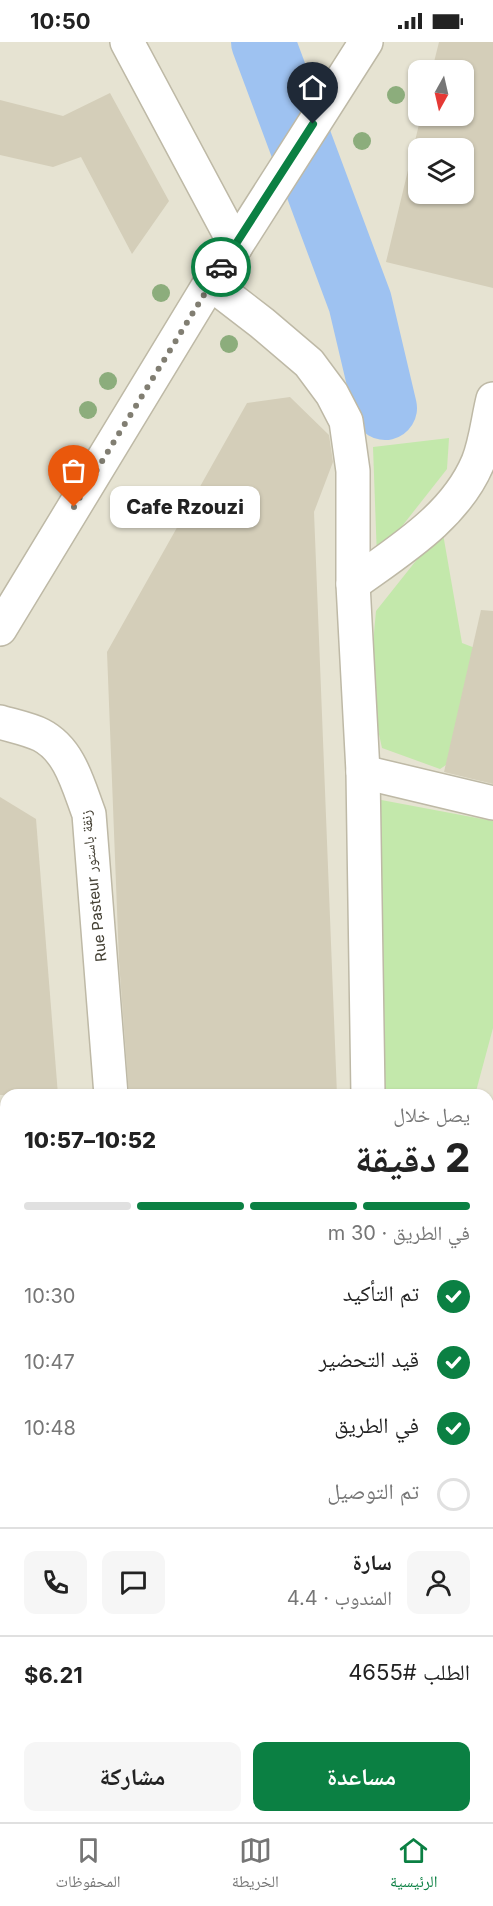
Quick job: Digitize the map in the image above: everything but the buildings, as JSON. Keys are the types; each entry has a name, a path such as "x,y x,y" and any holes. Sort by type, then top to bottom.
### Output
{"street":[{"path":"127,42 243,234"},
{"path":"0,629 210,283 366,42"},
{"path":"210,283 309,363 332,394 346,421 353,471 353,584 363,772 368,1089"},
{"path":"353,584 421,533 462,492 479,459 493,399"},
{"name":"Rue Pasteur زنقة باستور","path":"0,722 41,735 64,753 88,814 111,1089"},
{"path":"363,772 493,803"}],"shaded area":[{"path":"0,42 493,42 493,1089 0,1089"}],"green space":[{"path":"449,438 447,469 377,558 373,447"},
{"path":"442,528 462,643 475,648 458,757 440,769 382,748 369,688 376,611"},
{"path":"376,799 493,821 493,1028 477,1089 382,1089"}],"waterway":[{"path":"263,42 360,302 385,408"}],"way so far":[{"path":"74,507 221,267"}],"place":[{"name":"Cafe Rzouzi","path":"74,507"}],"route":[{"path":"221,267 313,124"}]}
